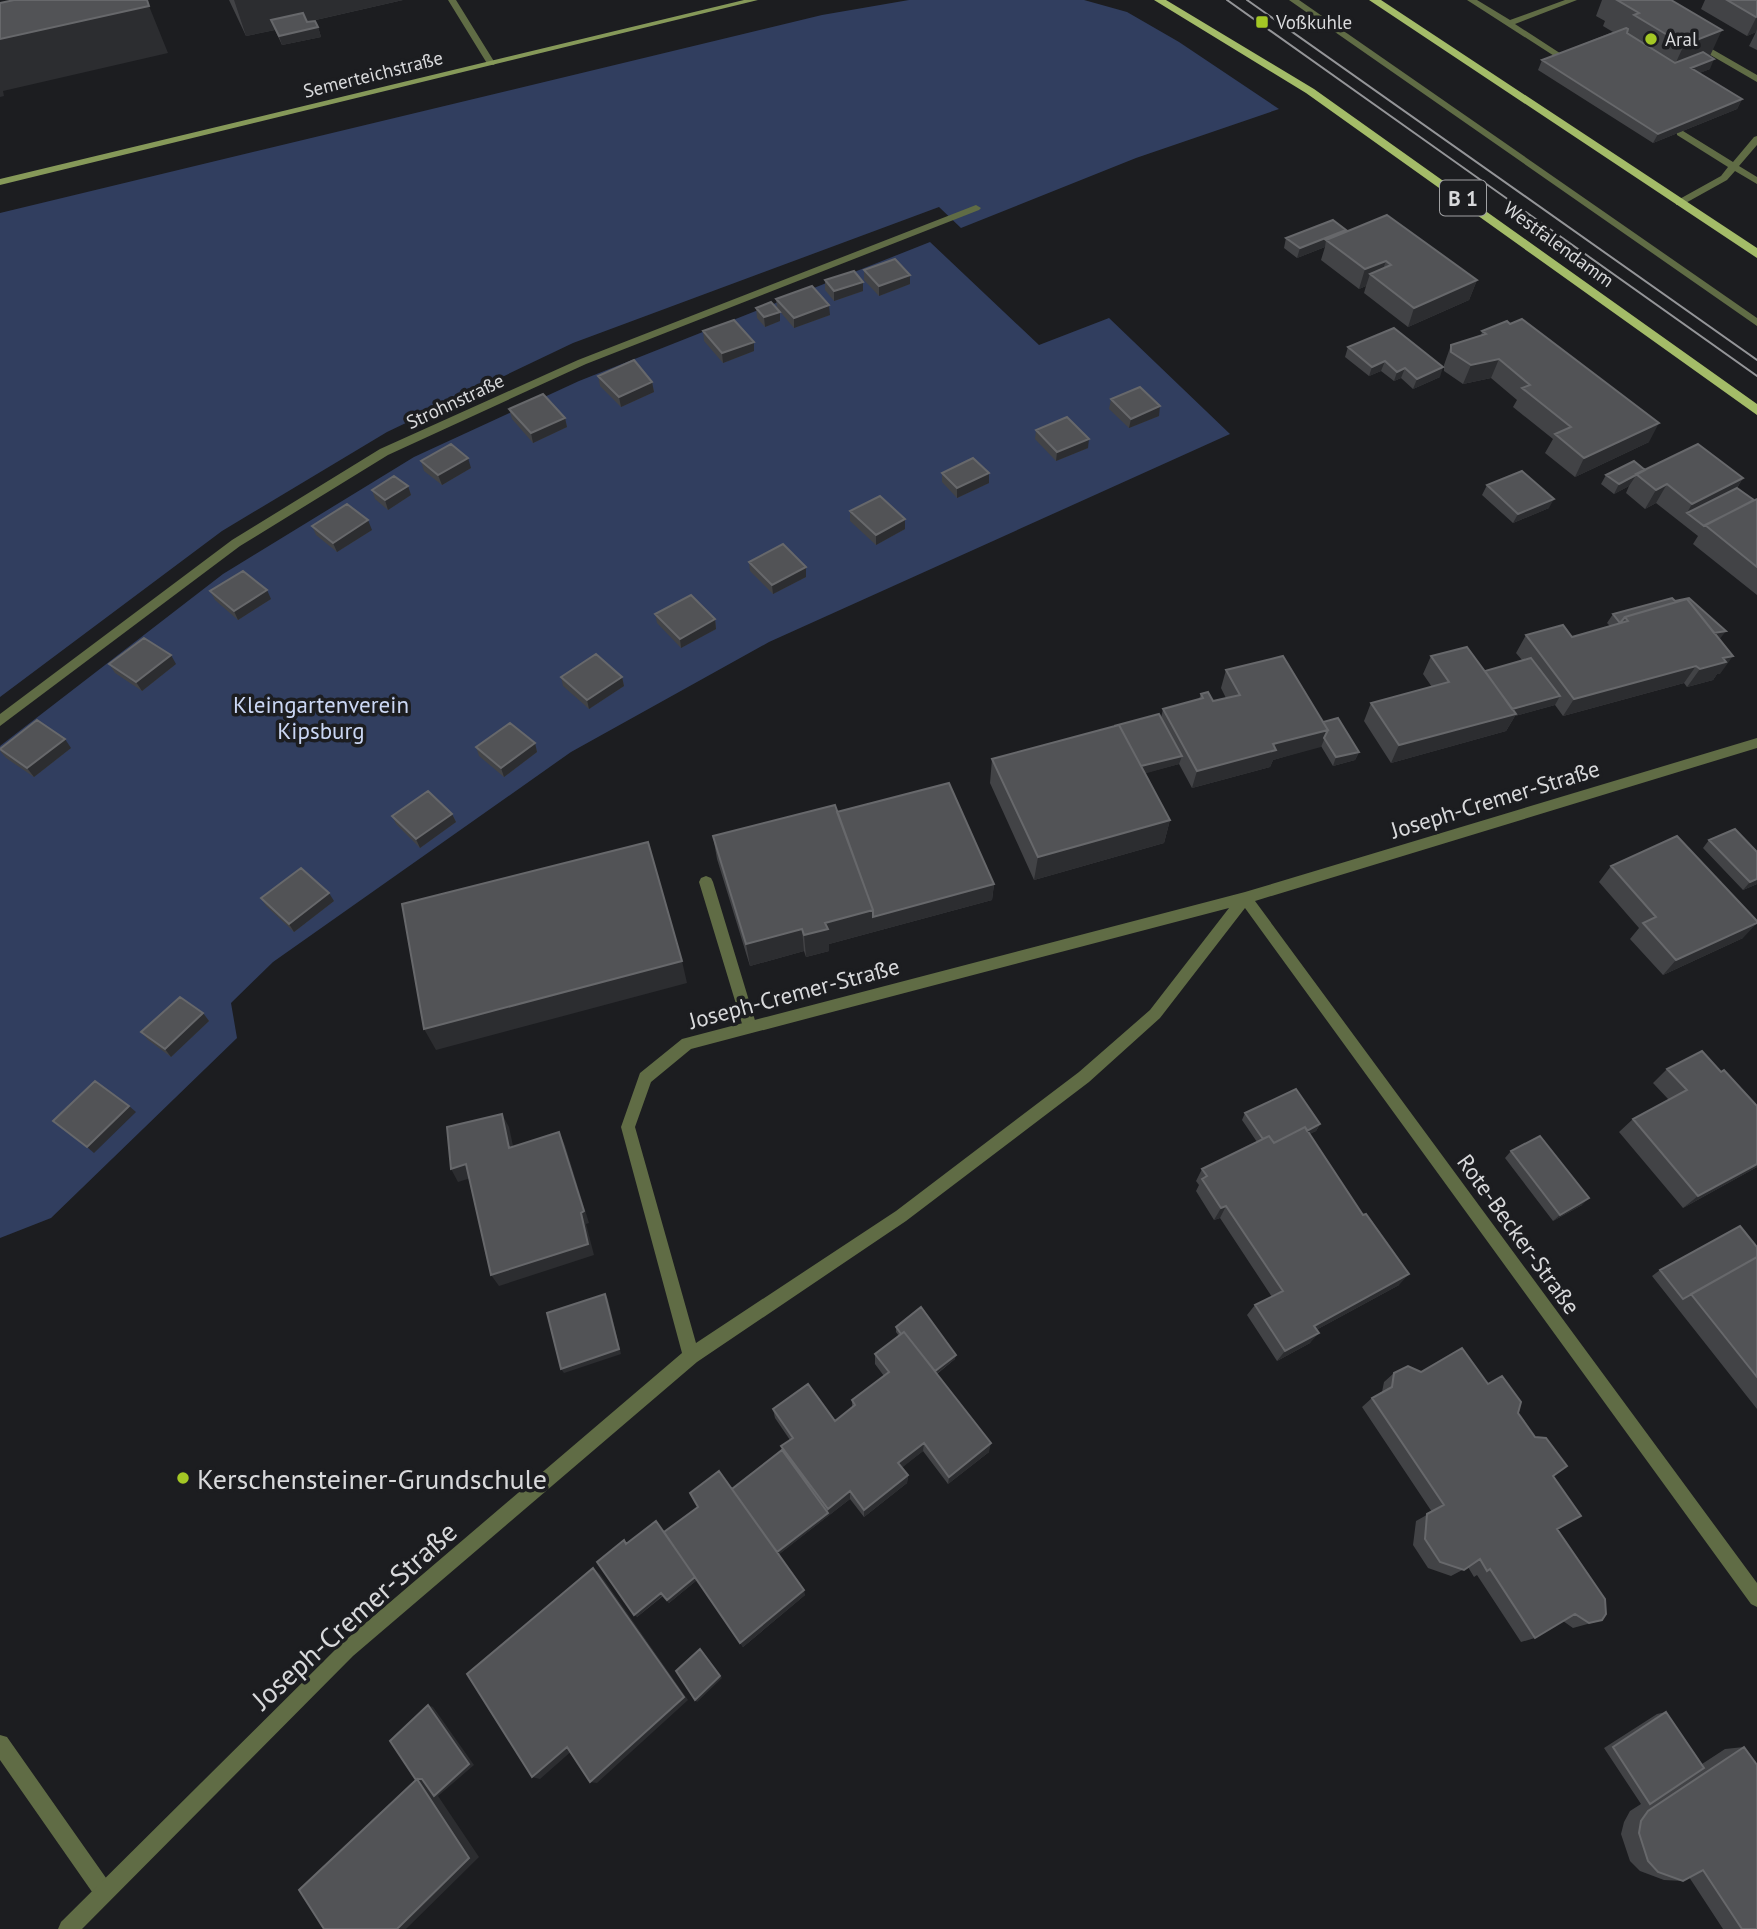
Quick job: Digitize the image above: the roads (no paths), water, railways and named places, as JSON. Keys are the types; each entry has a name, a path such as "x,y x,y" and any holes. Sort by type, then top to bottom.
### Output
{"main road":[{"name":"Semerteichstraße","path":"0,182 754,0"},
{"path":"1141,0 1179,11"},
{"name":"Westfalendamm","path":"1159,0 1310,91 1757,411"},
{"path":"1374,0 1757,254"}],"street":[{"path":"452,0 491,63"},
{"path":"1293,0 1757,323"},
{"path":"1471,0 1565,59"},
{"path":"1508,24 1573,0"},
{"path":"1691,40 1757,79"},
{"path":"1680,133 1757,181"},
{"path":"1679,203 1724,178 1757,139"},
{"name":"Strohnstraße","path":"0,721 236,543 384,452 582,362 976,208"},
{"name":"Joseph-Cremer-Straße","path":"691,1356 628,1127 645,1078 687,1044 1245,898 1757,743"},
{"path":"706,882 750,1027"},
{"name":"Joseph-Cremer-Straße","path":"68,1929 347,1650 691,1356 901,1216 1084,1077 1155,1014 1245,898"},
{"name":"Rote-Becker-Straße","path":"1245,898 1757,1598"},
{"path":"0,1744 104,1892"}],"tram line":[{"path":"1227,0 1757,376"},
{"path":"1247,0 1757,360"}],"place":[{"name":"Voßkuhle","path":"1262,22"},
{"name":"Aral","path":"1651,39"},
{"name":"Kerschensteiner-Grundschule","path":"183,1478"}],"park label":[{"name":"Kleingartenverein Kipsburg","path":"321,717"}]}
